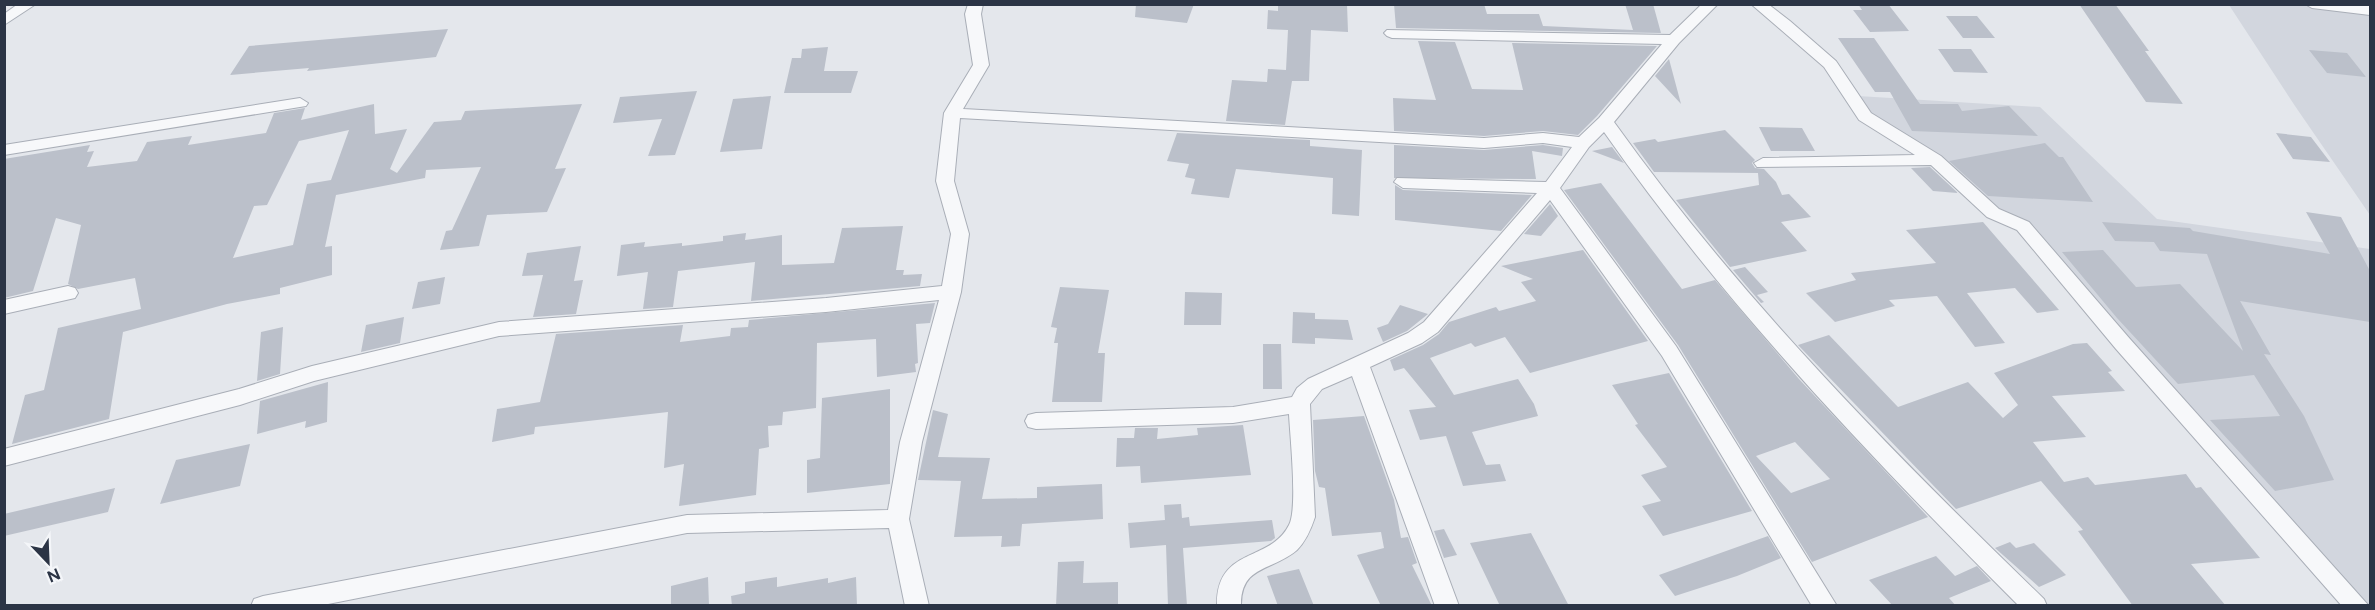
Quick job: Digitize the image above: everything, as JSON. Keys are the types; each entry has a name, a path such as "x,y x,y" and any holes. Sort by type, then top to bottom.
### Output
{"street":[{"path":"4,21 29,4"},
{"path":"917,606 898,519 911,442 951,292 960,234 945,181 952,113 981,65 973,14 976,4"},
{"path":"1229,606 1230,586 1237,573 1290,544 1301,531 1304,517 1299,404 1304,393 1315,384 1415,338 1431,327 1551,188 1583,143 1605,122 1674,40 1711,4"},
{"path":"1758,4 1785,24 1830,64 1864,116 1935,160 1992,213 2023,226 2123,344 2357,606"},
{"path":"2312,4 2370,11"},
{"path":"1392,33 1674,40"},
{"path":"4,150 300,103"},
{"path":"952,113 1484,143 1543,138 1583,143"},
{"path":"1605,122 1672,215 1772,334 1923,496 2035,606"},
{"path":"1763,163 1935,160"},
{"path":"1403,182 1551,188"},
{"path":"1551,188 1669,351 1825,606"},
{"path":"4,458 240,397 312,374 499,329 826,305 951,292"},
{"path":"4,307 68,293"},
{"path":"1358,364 1447,606"},
{"path":"1036,421 1233,416 1299,404"},
{"path":"263,606 687,524 898,519"}],"shaded area":[{"path":"2312,4 2370,11 2370,215 2229,5"},
{"path":"1858,96 2040,107 2157,219 2370,249 2370,605 2357,605 2042,246 1993,213 1935,160 1865,116"}],"building":[{"path":"1136,4 1194,4 1187,23 1135,17"},
{"path":"1278,4 1347,4 1348,32 1311,30 1309,81 1292,81 1285,125 1226,121 1232,80 1267,82 1268,69 1286,70 1288,30 1267,29 1268,10 1278,11"},
{"path":"1394,4 1484,4 1487,14 1539,14 1543,26 1633,30 1625,4 1653,4 1661,33 1396,28"},
{"path":"1858,4 1888,4 1909,31 1870,32 1853,10 1862,10"},
{"path":"2079,4 2115,4 2183,104 2146,102"},
{"path":"1946,16 1977,16 1995,38 1963,38"},
{"path":"448,29 436,57 307,71 309,68 230,75 249,46"},
{"path":"1838,38 1874,38 1920,104 1958,104 1962,111 2009,106 2038,136 1912,131 1890,92 1875,92"},
{"path":"1418,41 1455,42 1472,89 1523,90 1512,43 1657,46 1578,135 1543,131 1484,136 1394,131 1393,98 1436,100"},
{"path":"828,47 824,71 858,71 851,93 784,93 792,58 801,58 802,49"},
{"path":"1938,49 1971,49 1988,73 1954,72"},
{"path":"2309,50 2347,53 2366,77 2327,73"},
{"path":"1669,59 1681,104 1655,76"},
{"path":"697,91 675,155 648,156 662,119 613,123 620,97"},
{"path":"771,96 762,149 720,152 733,99"},
{"path":"374,104 375,134 407,129 390,169 397,173 434,122 461,120 465,111 582,104 555,169 566,168 547,212 487,215 479,246 440,250 446,231 452,230 481,167 426,170 425,178 336,195 325,247 332,246 332,275 280,288 280,294 227,304 123,332 109,419 12,444 25,395 44,390 58,328 141,309 135,278 78,289 68,284 81,225 56,218 33,291 4,298 4,159 90,145 87,152 94,151 87,167 137,161 147,142 192,136 188,145 266,133 274,113 305,108 301,120","holes":["349,130 331,180 307,184 293,245 233,258 254,206 267,205 299,141"]},
{"path":"1759,127 1802,128 1815,151 1771,151"},
{"path":"1725,130 1755,160 1752,163 1755,168 1764,169 1776,182 1782,195 1789,194 1811,217 1781,222 1807,251 1730,267 1676,200 1759,185 1758,173 1654,172 1633,143 1655,139 1658,142"},
{"path":"1177,133 1310,140 1310,146 1362,150 1359,216 1332,214 1333,178 1236,169 1229,198 1191,194 1195,179 1185,177 1189,164 1167,161"},
{"path":"2276,133 2311,137 2330,162 2293,159"},
{"path":"2045,143 2059,157 2063,157 2093,202 1988,196 1949,161"},
{"path":"1394,145 1484,150 1543,145 1563,148 1562,156 1532,151 1536,179 1394,178"},
{"path":"1612,147 1624,163 1592,151"},
{"path":"1930,167 1958,193 1933,191 1911,168"},
{"path":"1601,183 1682,289 1715,280 1799,379 1928,517 1812,562 1678,345 1564,190","holes":["1795,442 1830,479 1791,493 1756,456"]},
{"path":"1395,185 1403,190 1532,195 1501,231 1395,220"},
{"path":"1550,204 1558,216 1541,236 1524,234"},
{"path":"2306,212 2341,217 2370,271 2370,322 2240,301 2271,355 2264,354 2304,416 2334,480 2275,491 2210,420 2280,416 2254,375 2178,384 2117,318 2062,252 2103,250 2136,287 2180,284 2243,351 2207,254 2160,251 2154,242 2115,241 2102,222 2190,228 2193,231 2330,254"},
{"path":"1983,222 2059,310 2037,313 2015,288 1967,293 2005,343 1975,347 1937,296 1889,300 1895,306 1835,322 1806,293 1856,280 1851,273 1936,263 1906,230"},
{"path":"903,226 896,270 904,270 903,275 922,274 920,286 751,301 755,262 678,271 673,307 643,309 648,272 617,276 621,245 645,242 644,247 682,243 682,246 723,241 723,236 746,233 745,240 782,235 782,265 834,263 842,228"},
{"path":"581,246 574,281 583,280 576,314 533,317 543,275 522,276 527,253"},
{"path":"1583,250 1648,341 1530,373 1505,337 1475,347 1471,343 1430,358 1454,395 1518,379 1534,404 1538,416 1472,432 1486,465 1500,464 1506,481 1463,486 1446,436 1420,440 1409,410 1436,407 1404,368 1394,371 1390,360 1423,345 1439,334 1449,322 1496,307 1499,311 1536,301 1521,282 1533,279 1501,266"},
{"path":"1745,267 1768,292 1757,295 1764,302 1761,303 1733,270"},
{"path":"445,277 440,304 412,309 418,282"},
{"path":"1060,287 1109,290 1098,353 1105,353 1102,402 1052,402 1058,343 1054,343 1057,328 1051,327"},
{"path":"1185,292 1222,293 1221,325 1184,325"},
{"path":"935,303 930,323 916,324 918,363 915,364 916,372 877,377 876,339 817,343 816,408 783,412 782,425 768,426 769,447 759,449 756,495 679,506 684,464 664,468 668,412 535,427 534,434 492,442 497,409 540,402 556,334 683,325 680,342 730,336 731,328 748,327 749,320"},
{"path":"1400,305 1428,314 1407,331 1383,342 1377,328 1388,324"},
{"path":"1293,312 1315,313 1315,319 1348,320 1353,340 1315,338 1315,344 1292,343"},
{"path":"404,317 400,343 361,352 366,325"},
{"path":"283,327 280,374 257,381 261,332"},
{"path":"1829,335 1898,407 1968,382 2003,418 2018,405 1994,373 2073,344 2087,343 2112,371 2108,372 2125,391 2052,396 2086,437 2033,442 2064,482 2088,477 2095,485 2186,474 2196,488 2201,487 2260,558 2191,564 2226,606 2133,606 2078,531 2083,530 2041,481 1956,509 1798,345"},
{"path":"1263,344 1281,344 1282,389 1263,389"},
{"path":"1669,373 1752,511 1663,536 1642,506 1661,501 1641,475 1667,467 1635,425 1638,424 1612,385"},
{"path":"328,382 327,422 305,428 306,421 257,434 260,401"},
{"path":"890,389 890,484 807,493 807,460 820,458 822,398"},
{"path":"933,410 948,414 938,457 990,458 982,499 1037,498 1037,487 1102,484 1103,519 1022,524 1020,546 1001,547 1002,536 954,537 961,481 918,480"},
{"path":"1364,416 1394,500 1401,538 1408,537 1417,563 1412,565 1432,606 1381,606 1357,555 1384,548 1381,532 1332,536 1325,488 1319,487 1315,471 1313,420"},
{"path":"1243,425 1251,475 1141,483 1140,466 1116,467 1117,438 1134,438 1135,428 1158,428 1157,439 1198,435 1197,428"},
{"path":"250,444 240,486 160,504 176,460"},
{"path":"115,488 108,512 4,536 4,514"},
{"path":"1181,504 1182,518 1189,517 1190,526 1272,520 1275,538 1271,541 1183,548 1187,606 1168,606 1166,545 1130,548 1128,523 1165,520 1164,505"},
{"path":"1444,529 1457,555 1444,558 1434,531"},
{"path":"1531,533 1569,606 1500,606 1470,543"},
{"path":"1768,536 1781,558 1737,576 1675,596 1659,575"},
{"path":"2010,542 2016,548 2034,543 2066,575 2039,587 1995,548"},
{"path":"1936,556 1955,576 1977,566 1991,581 1949,598 1956,606 1893,606 1869,580"},
{"path":"1084,561 1083,583 1118,582 1118,606 1056,606 1058,562"},
{"path":"1299,569 1314,606 1278,606 1267,576"},
{"path":"708,577 709,606 671,606 671,586"},
{"path":"777,577 777,587 828,578 828,583 856,577 857,606 732,606 731,596 745,593 745,582"}]}
